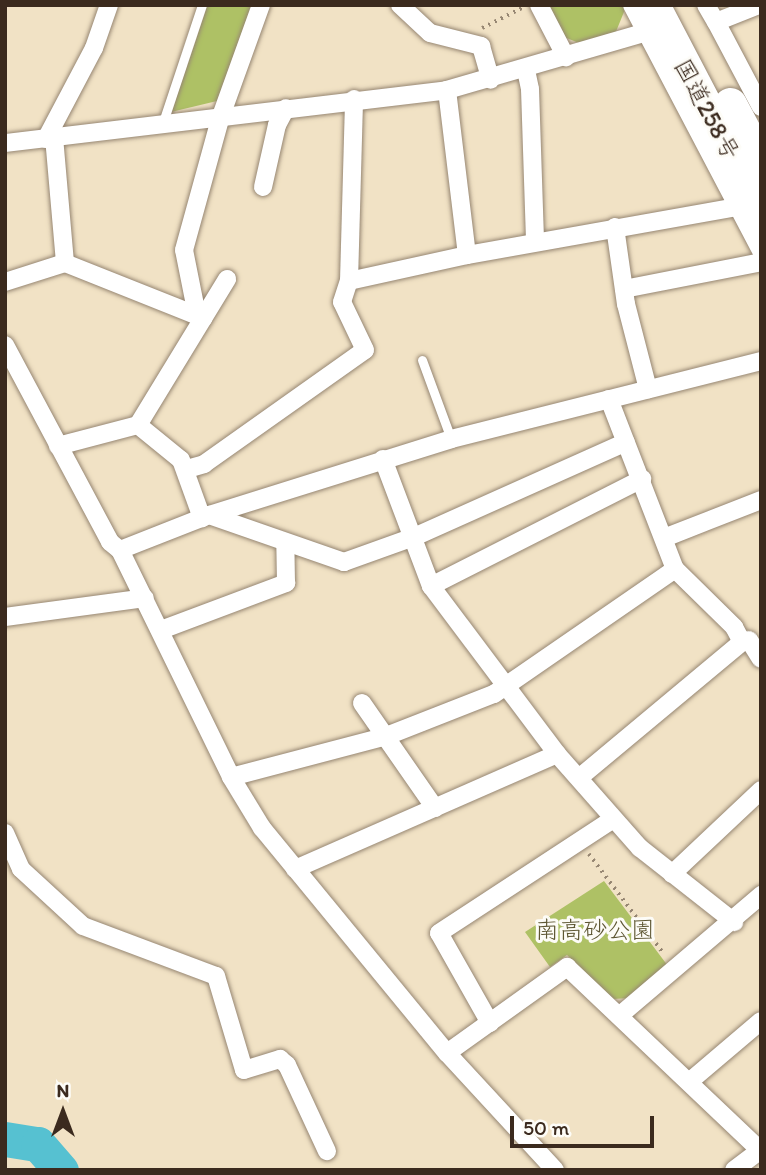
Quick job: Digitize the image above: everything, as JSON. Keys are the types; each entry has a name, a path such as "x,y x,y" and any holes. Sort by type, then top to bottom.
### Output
{"highway":[{"name":"国道258号","path":"679,5 761,162"},
{"name":"国道258号","path":"650,19 748,210"}],"street":[{"path":"65,263 50,138 94,48 109,5"},
{"path":"539,5 566,57"},
{"path":"5,143 354,99 447,90 526,71 566,57 650,19 632,5"},
{"path":"706,5 761,107"},
{"path":"716,22 759,5"},
{"path":"200,317 184,250 221,116 259,6"},
{"path":"412,8 430,33 481,46 492,80"},
{"path":"526,71 530,89 536,241"},
{"path":"447,90 467,255"},
{"path":"187,470 204,464 365,350 342,302 349,281 354,99"},
{"path":"263,187 277,125 286,108"},
{"path":"349,281 536,241 615,227 748,210 761,251"},
{"path":"615,227 624,289 648,389"},
{"path":"624,289 761,262"},
{"path":"5,282 65,263 200,317"},
{"path":"58,446 138,425 200,317 227,279"},
{"path":"5,345 110,542 120,550 231,778 295,869 447,1053 555,1170"},
{"path":"120,550 206,516 383,459 451,439 761,361"},
{"path":"609,400 675,569 734,627 751,639 761,659"},
{"path":"138,425 170,447 187,470 206,516 344,562 414,537 626,442"},
{"path":"383,459 431,586 557,754 639,848 734,922"},
{"path":"431,586 642,479"},
{"path":"664,538 761,500"},
{"path":"161,630 286,583 285,544"},
{"path":"231,778 384,737 507,687 675,569"},
{"path":"5,617 145,598"},
{"path":"580,778 751,639"},
{"path":"362,703 435,808"},
{"path":"295,869 557,754"},
{"path":"672,874 761,790"},
{"path":"490,1023 439,933 613,818"},
{"path":"5,833 21,869 83,926 216,976 244,1070 280,1059 287,1065 327,1151"},
{"path":"619,1016 734,922 761,895"},
{"path":"447,1053 566,967 761,1150 734,1170"},
{"path":"689,1082 761,1021"}],"lane":[{"path":"163,122 202,5"},
{"path":"422,360 451,439"}],"path":[{"path":"458,41 527,5"},
{"path":"579,841 676,970"}],"green space":[{"path":"206,5 251,7 217,101 171,112"},
{"path":"547,5 626,7 615,34 579,43 564,37"},
{"name":"南高砂公園","path":"604,881 668,966 630,998 613,999 567,955 550,967 525,932"}],"waterway":[{"path":"5,1139 38,1144 61,1170"}]}
